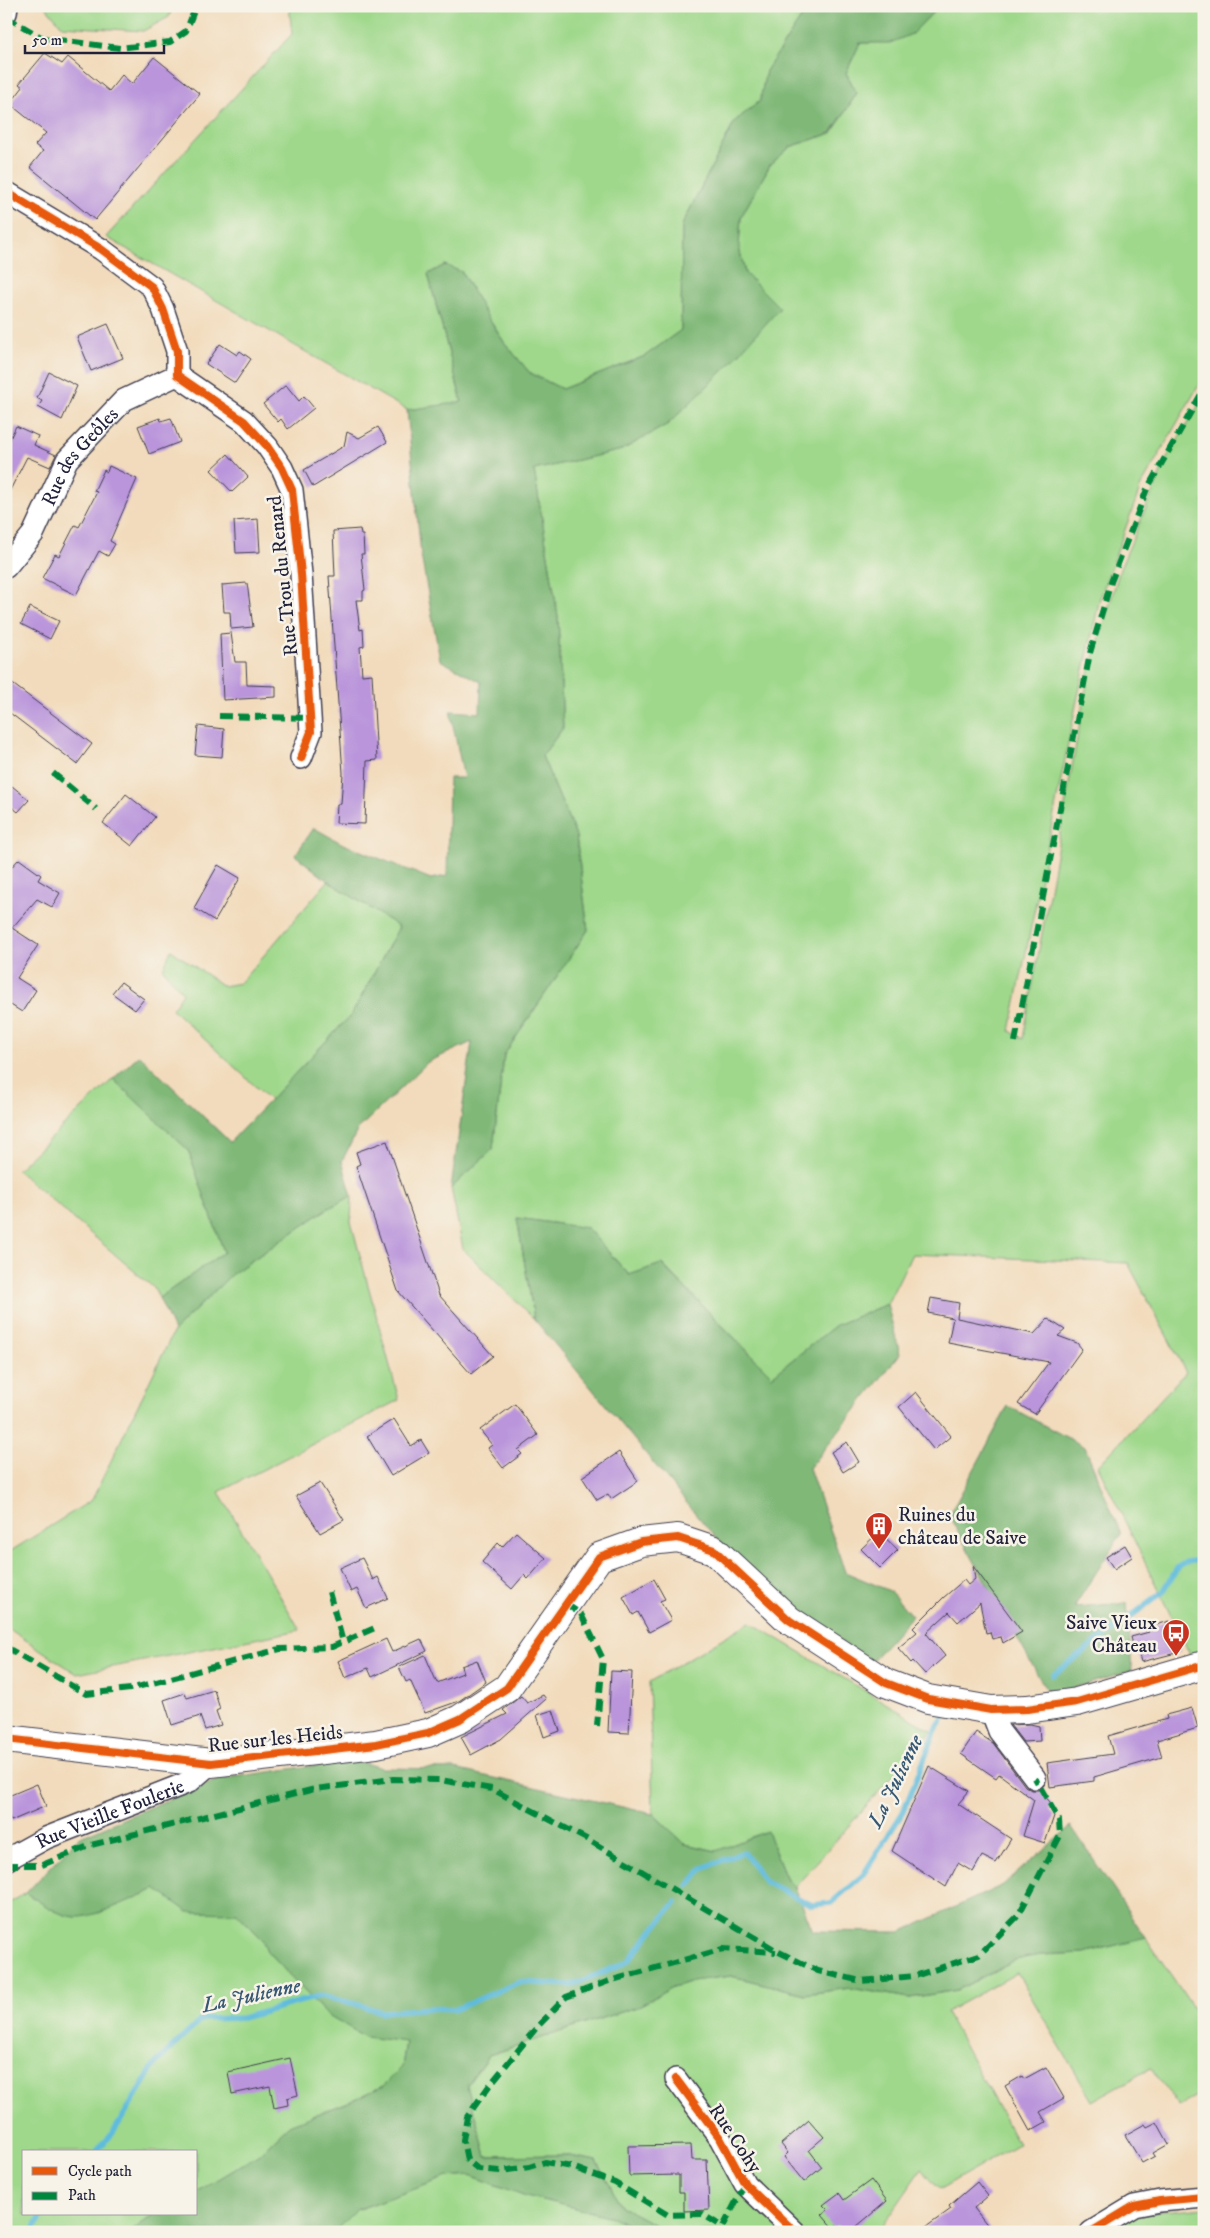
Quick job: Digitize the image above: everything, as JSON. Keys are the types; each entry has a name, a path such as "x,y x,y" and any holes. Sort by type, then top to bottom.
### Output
{"street":[{"path":"6,13 7,6"},
{"path":"6,192 101,249 152,286 163,309 176,351 178,375"},
{"name":"Rue des Geôles","path":"6,567 33,534 67,460 124,400 178,375"},
{"name":"Rue Trou du Renard","path":"178,375 244,421 272,453 282,468 292,490 301,574 310,732 301,758"},
{"name":"Rue sur les Heids","path":"6,1739 211,1763 376,1744 428,1733 460,1719 507,1688 599,1557 641,1542 678,1538 714,1550 789,1620 886,1684 928,1699 991,1710 1027,1709 1077,1702 1204,1665"},
{"path":"991,1710 999,1731 1035,1778"},
{"name":"Rue Vieille Foulerie","path":"6,1860 46,1838 189,1782 211,1763"},
{"name":"Rue Cohy","path":"676,2079 720,2138 745,2184 795,2232"},
{"path":"1091,2232 1134,2206 1160,2201 1204,2197"}],"green space":[{"path":"45,6 173,6 169,17 143,31 62,26"},
{"path":"289,6 809,6 766,71 760,101 735,121 682,225 681,330 645,356 562,389 530,373 504,342 485,313 445,265 428,274 462,403 407,410 106,237 292,34"},
{"path":"809,6 939,6 912,34 890,43 860,43 846,73 857,93 831,133 790,147 770,165 741,217 739,247 745,273 780,308 727,367 668,424 622,450 534,470 558,616 563,728 542,756 576,836 588,930 504,1055 493,1149 451,1188 472,1042 428,1062 358,1129 342,1161 352,1196 327,1209 232,1274 174,1331 159,1298 224,1252 188,1150 113,1079 139,1055 230,1142 352,1014 399,927 328,881 295,855 314,828 343,844 431,879 447,876 449,778 464,778 450,711 480,713 481,682 440,660 421,555 407,410 462,402 428,274 445,265 462,272 504,342 530,373 562,389 645,356 681,330 682,225 735,121 760,101 766,71"},
{"path":"939,6 1204,6 1204,376 1141,486 1100,598 1076,705 1010,1031 1023,1039 1088,678 1120,569 1167,458 1204,396 1204,1651 1190,1655 1098,1466 1186,1372 1128,1263 912,1254 887,1304 836,1325 772,1376 662,1264 629,1275 587,1228 517,1218 534,1319 463,1249 451,1188 493,1149 504,1055 588,930 576,836 542,756 563,728 558,616 534,470 622,450 668,424 727,367 779,308 745,273 739,247 741,217 770,165 790,147 832,133 857,93 846,73 860,43 897,40 912,32"},
{"path":"328,881 399,927 352,1014 270,1100 172,1009 183,993 163,969 171,950 223,986 240,983"},
{"path":"113,1079 188,1149 224,1252 159,1298 155,1289 17,1170"},
{"path":"352,1196 351,1222 399,1400 219,1492 300,1630 77,1674 6,1627 6,1554 92,1500 174,1331 232,1274 327,1209"},
{"path":"517,1218 587,1228 629,1275 661,1264 772,1376 836,1325 887,1304 900,1354 809,1468 845,1572 890,1591 912,1616 869,1664 725,1549 534,1319"},
{"path":"1008,1406 1085,1447 1121,1534 1074,1607 1127,1603 1132,1671 1049,1695 949,1516"},
{"path":"750,1622 932,1731 795,1887 787,1880 767,1831 717,1851 685,1844 653,1814 649,1682"},
{"path":"352,1760 382,1768 455,1769 653,1814 685,1844 716,1851 767,1831 787,1880 795,1887 813,1931 901,1932 1003,1885 1071,1826 1146,1938 1083,1953 1040,1955 1015,1960 957,1990 910,1998 850,1988 805,1994 731,1976 692,1981 673,1987 637,2007 489,2055 467,2085 486,2156 565,2155 596,2161 622,2207 669,2232 642,2232 612,2217 526,2196 470,2175 448,2177 356,2210 334,2232 130,2232 152,2216 198,2216 198,2191 258,2155 289,2125 351,2101 383,2086 402,2067 406,2042 365,2037 325,2013 267,1951 262,1939 237,1913 188,1912 156,1889 92,1915 75,1917 62,1914 26,1893 78,1838 220,1779"},
{"path":"156,1889 188,1911 237,1913 262,1939 267,1951 325,2013 365,2037 406,2041 402,2067 383,2086 351,2101 289,2125 258,2155 198,2191 198,2150 22,2150 22,2216 152,2216 130,2232 6,2232 6,1905 26,1893 35,1899 99,1913"},
{"path":"1146,1938 1204,2024 1204,2093 1179,2106 1151,2068 1092,2101 1017,1973 946,2012 1018,2144 940,2189 922,2169 881,2228 873,2232 669,2232 622,2207 596,2161 565,2155 486,2156 466,2085 489,2055 637,2007 673,1987 692,1981 731,1976 805,1994 850,1988 910,1998 958,1990 1015,1960 1040,1955 1083,1953"},
{"path":"470,2175 526,2196 612,2217 642,2232 334,2232 356,2210 448,2177"},
{"path":"1204,2207 1204,2232 1105,2232 1135,2214"}],"building":[{"path":"45,53 62,64 68,57 109,91 122,75 132,84 154,57 200,94 95,220 30,167 43,151 35,145 46,133 10,104 23,87 19,84"},
{"path":"108,324 123,358 91,371 77,337"},
{"path":"220,344 237,355 240,351 251,359 235,383 206,364"},
{"path":"49,372 77,386 62,420 38,407 42,401 37,398"},
{"path":"286,385 299,401 304,396 314,408 288,429 281,419 278,422 263,404"},
{"path":"160,418 161,421 171,418 180,442 149,454 138,426"},
{"path":"16,426 38,436 34,445 56,455 50,467 27,457 6,498 6,447"},
{"path":"378,427 387,442 313,487 304,470 344,446 347,432 359,438"},
{"path":"228,454 248,477 232,492 211,470"},
{"path":"109,466 137,479 110,541 115,544 108,556 99,551 76,595 42,578 55,554 59,556 75,525 79,527 97,492 94,491 104,470 107,472"},
{"path":"258,519 260,552 236,553 234,521"},
{"path":"360,529 361,535 363,535 364,554 361,554 365,590 363,591 363,600 356,600 360,630 363,629 364,646 360,647 362,675 372,674 377,760 367,761 365,824 336,823 337,804 341,804 343,773 329,576 335,576 333,531"},
{"path":"247,583 253,627 231,629 230,612 224,612 222,585"},
{"path":"30,607 59,621 50,639 21,624"},
{"path":"231,633 235,662 246,662 247,685 276,686 276,697 223,700 220,634"},
{"path":"6,679 92,744 77,764 6,710"},
{"path":"198,726 224,729 222,757 195,755"},
{"path":"6,781 29,800 18,812 6,802"},
{"path":"126,794 155,817 132,846 103,823"},
{"path":"19,859 41,875 38,880 60,893 52,907 37,899 12,928 38,945 17,978 36,990 22,1012 6,1002 6,873"},
{"path":"218,865 240,878 215,921 194,908"},
{"path":"121,982 144,999 135,1010 112,993"},
{"path":"387,1141 439,1295 493,1356 471,1374 398,1291 356,1166 360,1164 356,1152"},
{"path":"931,1298 959,1303 957,1318 1034,1334 1048,1319 1065,1330 1058,1336 1077,1343 1082,1349 1035,1414 1018,1404 1049,1362 948,1343 953,1318 928,1313"},
{"path":"916,1392 951,1436 934,1450 899,1407"},
{"path":"515,1404 538,1435 518,1450 522,1454 503,1468 488,1448 492,1445 480,1430"},
{"path":"394,1419 411,1446 421,1440 429,1453 391,1476 367,1436"},
{"path":"847,1442 859,1462 843,1472 831,1452"},
{"path":"619,1452 638,1481 611,1499 608,1494 597,1500 582,1477"},
{"path":"320,1483 344,1520 320,1533 296,1496"},
{"path":"516,1532 546,1558 528,1579 524,1575 512,1589 482,1562 498,1543 502,1547"},
{"name":"Ruines du château de Saive","path":"879,1532 898,1550 880,1568 861,1549"},
{"path":"1125,1545 1132,1557 1114,1569 1106,1557"},
{"path":"362,1558 373,1580 378,1577 388,1598 366,1608 357,1589 351,1592 340,1568"},
{"path":"973,1566 1022,1632 1003,1643 1001,1637 992,1639 990,1632 986,1633 980,1603 958,1622 949,1612 926,1633 945,1656 925,1674 913,1661 911,1663 898,1648 917,1632 913,1628 943,1598 964,1580 968,1585 975,1579"},
{"path":"654,1579 665,1599 660,1601 671,1620 649,1632 638,1612 633,1615 623,1597"},
{"path":"1170,1621 1180,1652 1141,1662 1138,1651 1135,1652 1131,1637 1149,1632 1148,1627"},
{"path":"386,1639 392,1652 421,1639 427,1651 372,1677 368,1668 345,1678 338,1661"},
{"path":"425,1655 437,1683 463,1673 461,1666 477,1660 486,1682 459,1701 425,1713 410,1680 406,1682 399,1667"},
{"path":"611,1671 632,1672 629,1733 608,1732"},
{"path":"214,1690 220,1709 216,1711 221,1725 205,1730 200,1716 172,1725 164,1700 185,1693 187,1698"},
{"path":"543,1695 546,1699 501,1739 471,1755 461,1737 507,1714 503,1710 521,1696 527,1703"},
{"path":"1192,1708 1198,1728 1157,1740 1162,1757 1094,1777 1094,1781 1050,1787 1047,1763 1113,1754 1108,1736 1167,1719 1166,1715"},
{"path":"553,1710 560,1731 544,1737 537,1715"},
{"path":"1030,1724 1039,1726 1040,1741 1023,1742 1010,1725"},
{"path":"976,1732 993,1743 1025,1786 1031,1790 1039,1790 1052,1804 1049,1808 1054,1816 1045,1843 1023,1836 1034,1800 999,1774 996,1778 961,1754"},
{"path":"929,1766 969,1791 958,1804 1011,1839 996,1863 982,1856 973,1872 958,1863 946,1887 892,1851"},
{"path":"37,1784 46,1806 11,1821 6,1810 6,1797"},
{"path":"290,2058 298,2095 287,2098 288,2105 274,2108 270,2086 232,2094 228,2072"},
{"path":"1046,2067 1064,2098 1040,2112 1046,2122 1030,2131 1005,2086 1022,2076 1024,2079"},
{"path":"809,2120 824,2137 809,2150 822,2167 804,2182 784,2157 788,2153 781,2144"},
{"path":"1157,2122 1169,2144 1153,2153 1155,2156 1142,2163 1125,2135 1145,2124 1147,2127"},
{"path":"691,2145 692,2160 707,2160 709,2210 684,2211 684,2192 679,2192 679,2175 629,2176 628,2146"},
{"path":"871,2180 887,2201 850,2232 843,2232 837,2225 833,2228 822,2215 828,2210 823,2205 839,2193 844,2200"},
{"path":"977,2182 988,2196 974,2208 993,2232 919,2232 951,2209 949,2206"}],"waterway":[{"name":"La Julienne","path":"1053,1675 1163,1592 1178,1567 1186,1562 1200,1560 1204,1562"},
{"name":"La Julienne","path":"688,1886 703,1868 744,1852 765,1882 812,1905 831,1903 863,1875 903,1812 938,1725 943,1718"},
{"name":"La Julienne","path":"98,2150 113,2133 155,2064 202,2019 242,2018 320,1996 382,2012 431,2008 456,2009 519,1982 572,1985 627,1962 676,1902"},
{"name":"La Julienne","path":"33,2232 41,2216"}],"marked path":[{"path":"6,17 43,38 120,48 170,42 186,31 196,6"},
{"path":"1015,1042 1090,653 1111,582 1147,489 1204,389"},
{"path":"219,716 310,718"},
{"path":"53,773 96,809"},
{"path":"329,1592 343,1642"},
{"path":"566,1604 581,1614 603,1659 597,1726"},
{"path":"6,1647 86,1694 130,1689 280,1649 332,1647 377,1627"},
{"path":"6,1865 42,1865 91,1845 315,1789 393,1779 440,1780 492,1789 592,1842 779,1952 818,1971 861,1981 915,1976 979,1955 1018,1916 1060,1836 1059,1820 1035,1778"},
{"path":"745,2184 723,2227 702,2214 668,2215 615,2183 572,2167 545,2162 529,2167 501,2171 478,2169 467,2160 463,2140 467,2117 489,2086 537,2027 566,1997 609,1981 723,1949 776,1952"}],"cycle path":[{"path":"6,192 101,249 152,287 163,309 177,351 177,375 244,421 267,446 282,468 292,490 301,574 311,732 301,758"},
{"path":"6,1739 211,1763 376,1744 428,1733 460,1719 507,1688 599,1557 641,1542 678,1538 714,1550 789,1620 886,1683 928,1699 991,1710 1027,1709 1077,1702 1204,1665"},
{"path":"676,2079 720,2138 745,2184 795,2232"},
{"path":"1091,2232 1134,2206 1160,2201 1204,2197"}],"place":[{"name":"Ruines du château de Saive","path":"879,1550"},
{"name":"Saive Vieux Château","path":"1176,1657"}]}
